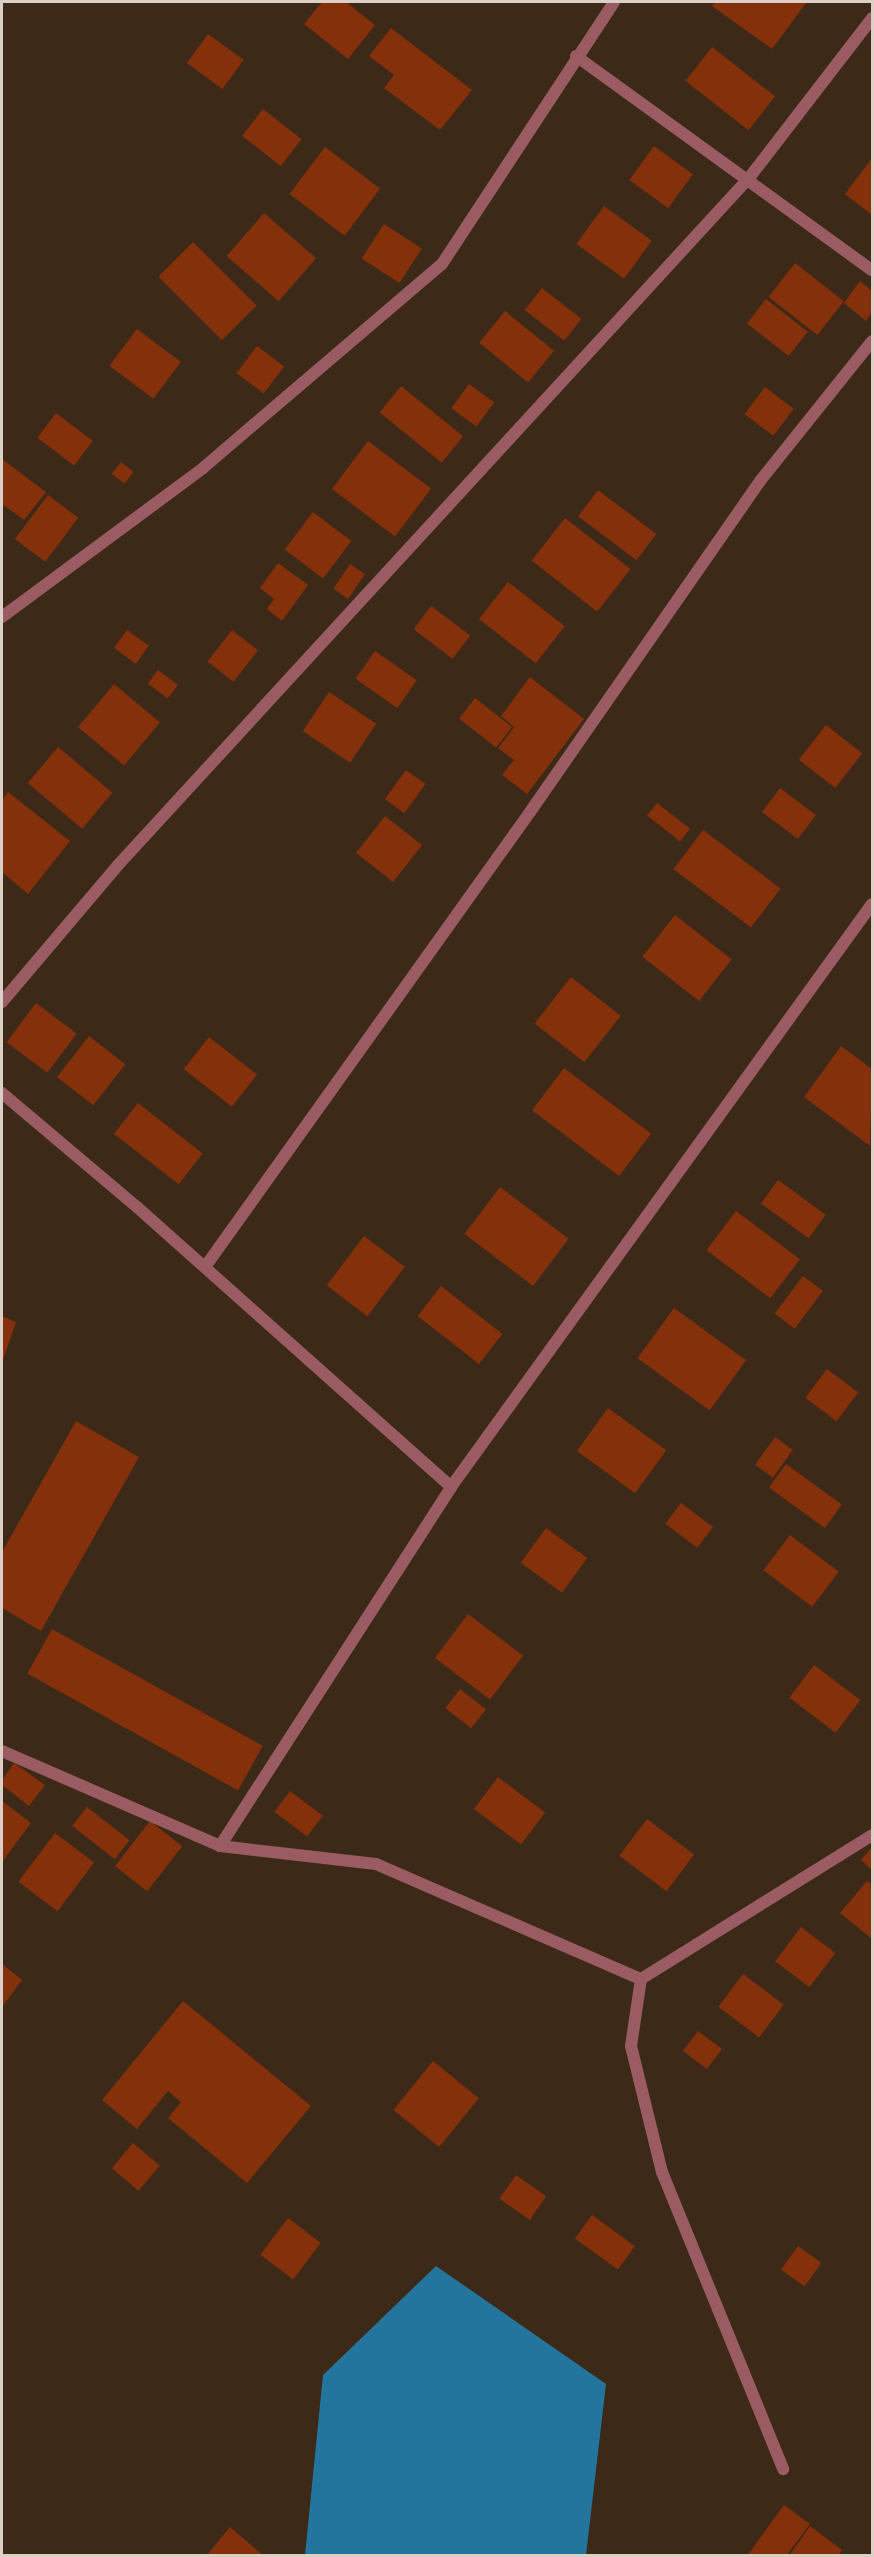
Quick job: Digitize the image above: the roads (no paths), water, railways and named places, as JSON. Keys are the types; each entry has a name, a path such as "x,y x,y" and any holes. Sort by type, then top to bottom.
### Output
{"street":[{"path":"2,617 203,468 442,264 576,56 614,2"},
{"path":"2,1002 119,864 749,178 873,18"},
{"path":"576,56 749,178 873,270"},
{"path":"205,1267 530,812 760,481 873,341"},
{"path":"220,1846 451,1487 873,904"},
{"path":"2,1093 205,1267 451,1487"},
{"path":"2,1751 220,1846 376,1864 641,1979"},
{"path":"783,2469 662,2172 631,2046 641,1979 873,1835"}],"water":[{"path":"436,2266 606,2384 586,2555 305,2555 323,2375"}]}
